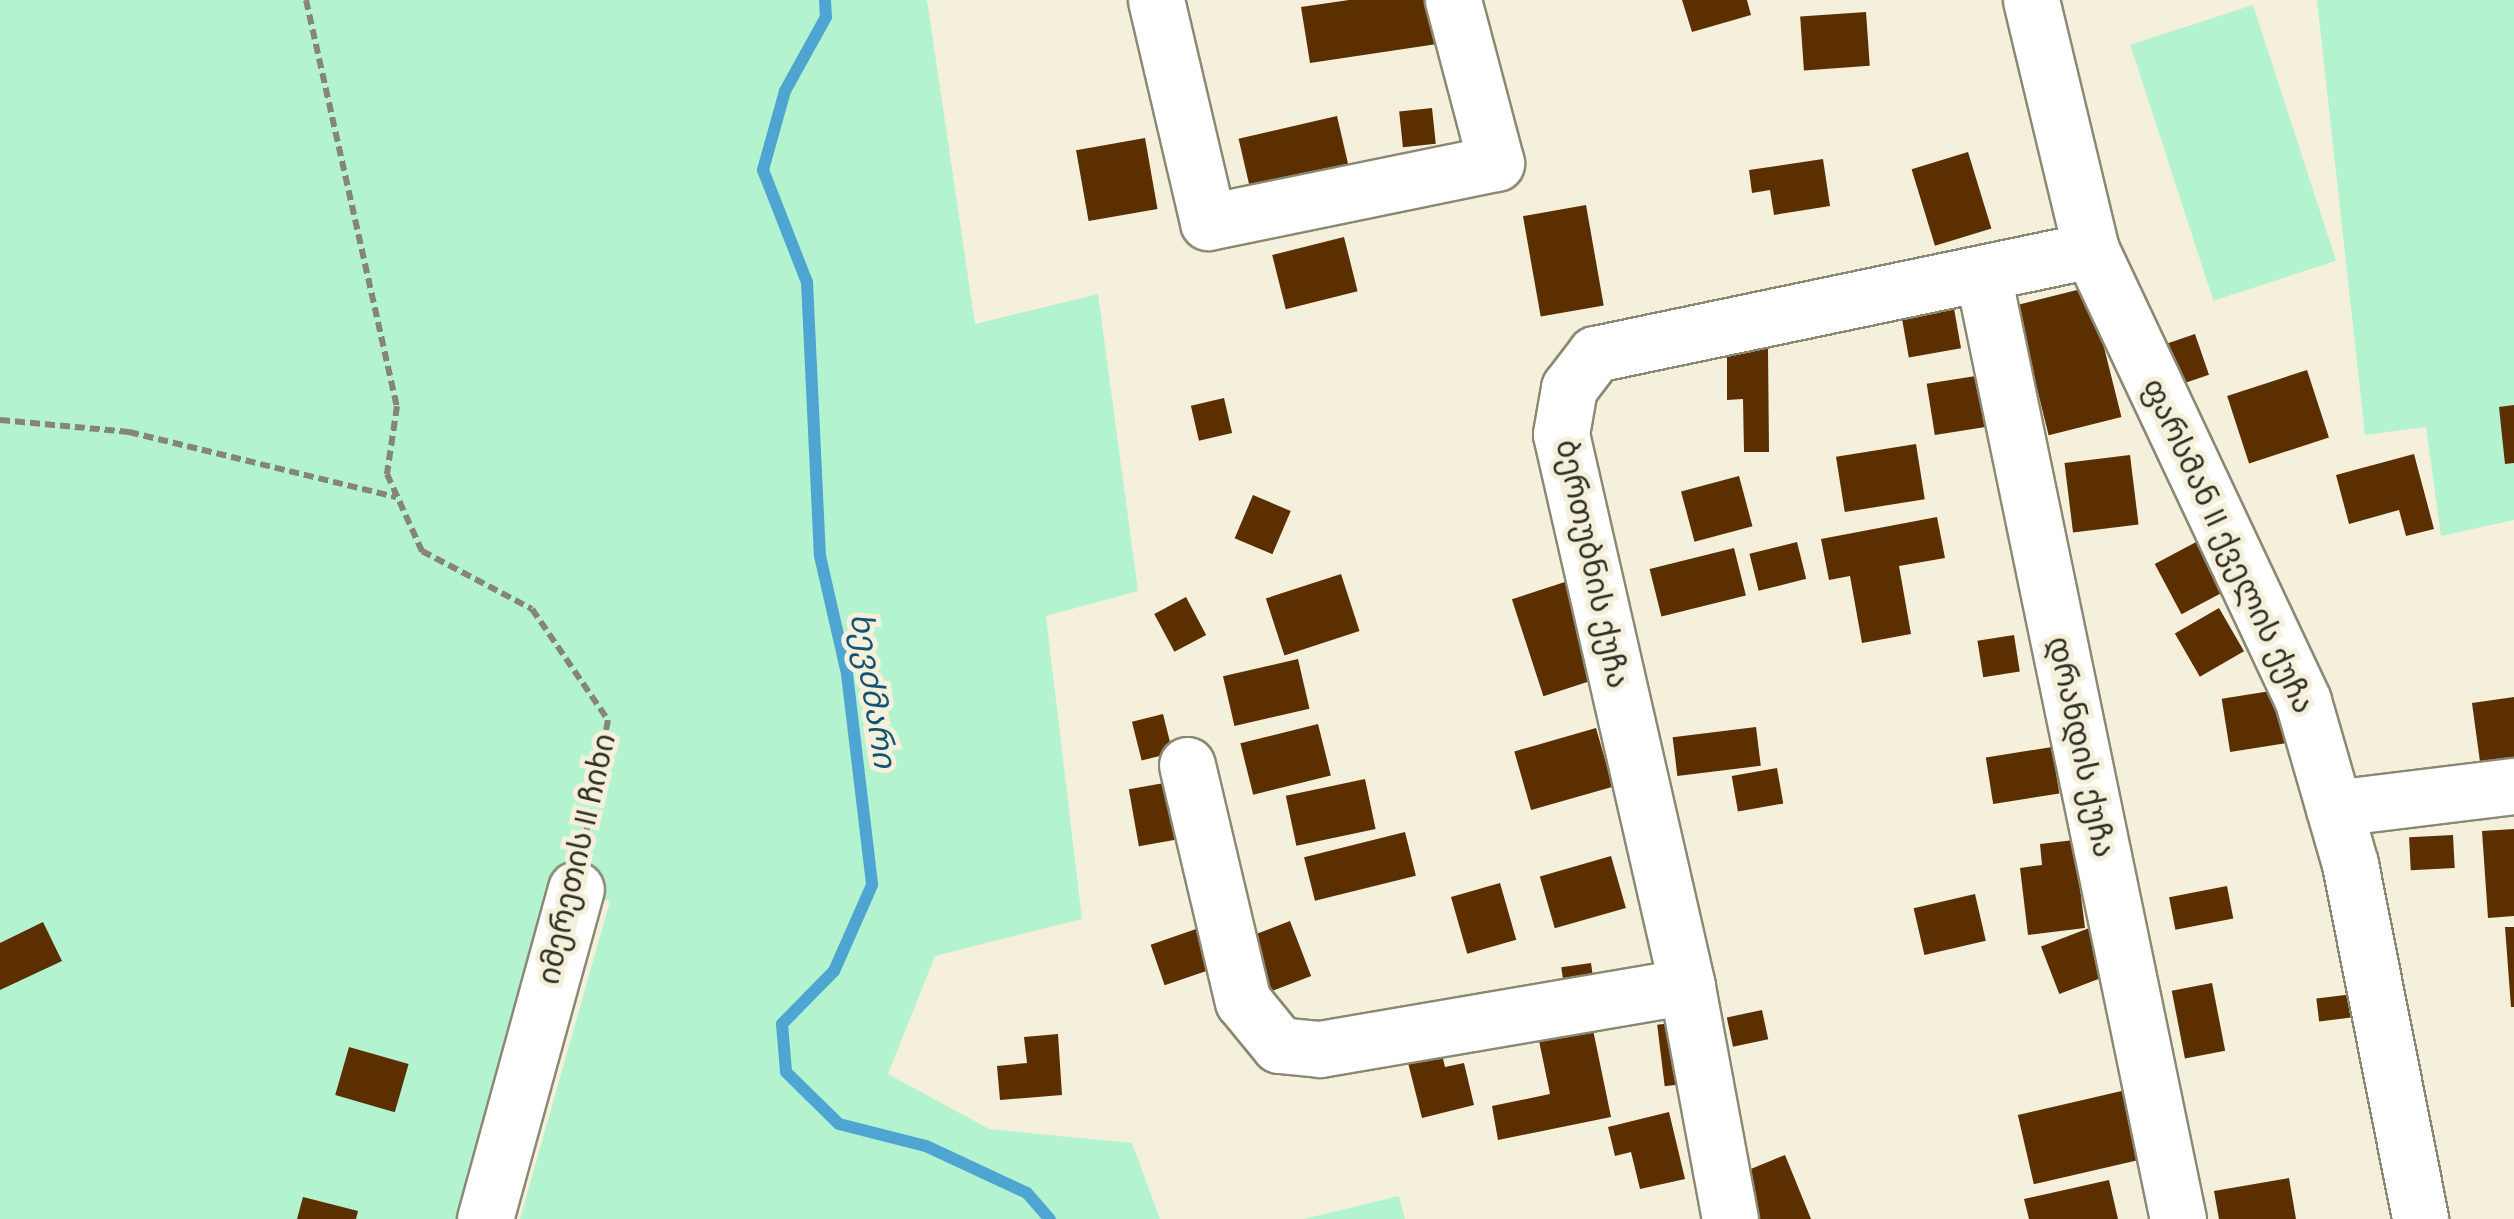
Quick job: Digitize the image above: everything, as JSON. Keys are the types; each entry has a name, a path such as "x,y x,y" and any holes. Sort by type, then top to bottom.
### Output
{"street":[{"path":"1156,0 1208,222 1496,163 1452,0"},
{"name":"ფარსმან II ქველის ქუჩა","path":"2031,0 2092,250 2303,701 2334,808 2420,1219"},
{"name":"ბერთუბნის ქუჩა","path":"1730,1219 1687,986 1561,434 1569,388 1595,354 2092,250"},
{"name":"დრანდის ქუჩა","path":"1983,275 2178,1219"},
{"path":"1187,764 1242,1000 1280,1044 1320,1049 1687,986"},
{"path":"2334,808 2514,786"},
{"name":"იმერეთის II ჩიხი","path":"485,1219 576,890"}],"path":[{"name":"იმერეთის II ჩიხი","path":"306,0 397,406 387,474 422,551 532,609 608,720 576,890"},
{"path":"0,420 129,432 398,497"}],"green space":[{"path":"0,0 927,0 975,324 1098,294 1138,591 1046,616 1082,919 935,956 888,1074 989,1129 1132,1143 1160,1219 520,1219 610,901 549,889 523,1013 458,1219 0,1219"},
{"path":"2317,0 2514,0 2514,520 2441,536 2426,427 2365,435"},
{"path":"2253,5 2336,261 2213,301 2130,45"},
{"path":"1399,1196 1405,1219 1304,1219"}],"building":[{"path":"1349,0 1431,0 1437,44 1310,63 1301,7"},
{"path":"1682,0 1747,0 1751,15 1692,32"},
{"path":"1866,12 1870,66 1804,70 1800,17"},
{"path":"1432,108 1436,144 1403,147 1399,111"},
{"path":"1337,116 1351,175 1252,198 1239,139"},
{"path":"1145,138 1158,209 1089,221 1076,150"},
{"path":"1968,152 1991,229 1935,246 1912,169"},
{"path":"1823,159 1830,206 1774,215 1770,190 1752,193 1749,170"},
{"path":"1586,205 1604,305 1541,317 1523,216"},
{"path":"1344,237 1358,291 1286,309 1272,255"},
{"path":"2089,287 2121,417 2049,435 2016,305"},
{"path":"1952,297 1961,348 1909,357 1900,306"},
{"path":"2195,334 2209,375 2180,385 2166,344"},
{"path":"1768,349 1769,452 1744,452 1743,399 1727,400 1727,350"},
{"path":"2307,370 2329,438 2249,463 2227,396"},
{"path":"1982,375 1990,426 1935,435 1927,384"},
{"path":"1224,398 1232,433 1199,441 1191,406"},
{"path":"2514,405 2514,463 2505,464 2499,407"},
{"path":"1916,444 1925,499 1845,512 1836,457"},
{"path":"2414,454 2434,529 2406,536 2399,510 2349,524 2336,475"},
{"path":"2130,455 2139,524 2073,533 2064,463"},
{"path":"1739,476 1752,526 1695,542 1681,492"},
{"path":"1253,495 1291,511 1272,554 1235,538"},
{"path":"1937,517 1945,558 1899,566 1911,634 1862,643 1850,576 1829,580 1821,539"},
{"path":"2198,541 2225,591 2181,614 2155,564"},
{"path":"1797,542 1806,579 1759,591 1749,554"},
{"path":"1734,548 1746,596 1661,617 1650,569"},
{"path":"1341,574 1360,631 1284,655 1266,598"},
{"path":"1568,581 1600,678 1543,696 1512,599"},
{"path":"1186,597 1206,635 1174,652 1154,614"},
{"path":"2219,608 2244,651 2200,677 2175,634"},
{"path":"2014,635 2020,672 1983,677 1977,641"},
{"path":"1298,659 1309,709 1234,726 1223,676"},
{"path":"2277,690 2285,743 2230,752 2222,699"},
{"path":"2514,697 2514,757 2480,762 2472,703"},
{"path":"1163,714 1173,753 1142,761 1132,722"},
{"path":"1318,724 1331,775 1253,795 1240,743"},
{"path":"1756,727 1761,766 1677,776 1673,737"},
{"path":"1596,728 1613,787 1531,810 1514,751"},
{"path":"2052,747 2059,793 1993,804 1986,757"},
{"path":"1777,768 1783,803 1738,811 1732,776"},
{"path":"1365,779 1376,829 1296,846 1286,796"},
{"path":"1181,780 1191,837 1139,846 1129,789"},
{"path":"2514,829 2514,916 2488,918 2482,831"},
{"path":"1405,832 1416,876 1315,901 1304,857"},
{"path":"2453,835 2455,868 2411,870 2409,837"},
{"path":"2074,840 2085,928 2028,935 2020,868 2042,865 2040,844"},
{"path":"1611,856 1626,908 1555,928 1540,876"},
{"path":"1500,883 1516,940 1467,954 1451,897"},
{"path":"2227,886 2233,918 2175,930 2169,897"},
{"path":"1975,894 1986,941 1924,955 1914,908"},
{"path":"1290,921 1311,976 1257,997 1236,942"},
{"path":"43,922 62,961 0,990 0,943"},
{"path":"2097,925 2115,973 2059,994 2041,947"},
{"path":"2505,927 2514,927 2514,1007 2511,1007"},
{"path":"1196,929 1210,970 1165,985 1151,945"},
{"path":"1591,963 1594,985 1564,989 1561,967"},
{"path":"2212,983 2225,1051 2185,1059 2172,991"},
{"path":"2362,993 2365,1016 2319,1021 2316,999"},
{"path":"1762,1010 1768,1039 1733,1047 1727,1017"},
{"path":"1591,1020 1611,1117 1498,1140 1492,1106 1550,1094 1537,1031"},
{"path":"1679,1022 1687,1084 1665,1086 1657,1025"},
{"path":"1058,1034 1062,1095 1000,1100 997,1066 1027,1063 1024,1037"},
{"path":"1439,1042 1445,1067 1464,1063 1474,1105 1422,1118 1405,1051"},
{"path":"349,1047 409,1064 395,1112 335,1095"},
{"path":"2126,1090 2142,1159 2034,1184 2018,1115"},
{"path":"1669,1112 1685,1179 1640,1189 1631,1152 1615,1156 1608,1127"},
{"path":"1785,1155 1811,1219 1760,1219 1741,1173"},
{"path":"2289,1178 2296,1219 2219,1219 2214,1191"},
{"path":"2109,1180 2118,1219 2029,1219 2024,1199"},
{"path":"303,1197 358,1211 356,1219 297,1219"}],"waterway":[{"name":"ხევძმარი","path":"825,0 826,17 785,91 763,170 807,282 820,556 847,674 872,885 834,971 782,1024 786,1072 839,1124 926,1146 1027,1193 1050,1219"}]}
